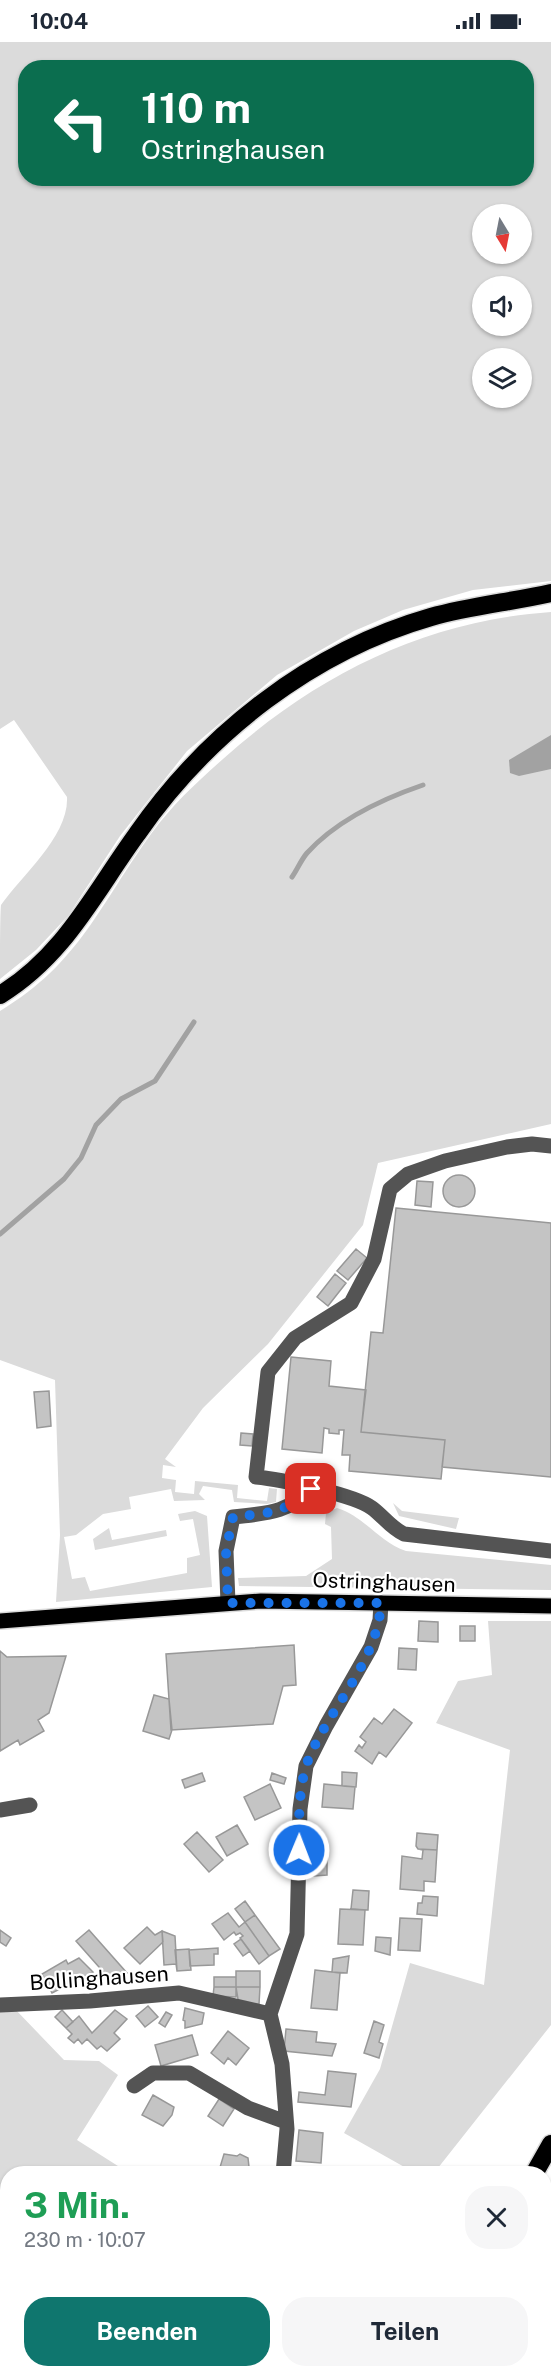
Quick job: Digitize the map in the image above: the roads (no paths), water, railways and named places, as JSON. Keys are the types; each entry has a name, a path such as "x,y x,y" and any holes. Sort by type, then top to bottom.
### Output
{"highway":[{"path":"0,995 48,957 78,924 136,834 172,786 203,753 262,704 332,658 383,634 456,611 551,593"},
{"path":"522,599 551,602"},
{"path":"539,2166 551,2144"}],"main road":[{"name":"Ostringhausen","path":"0,1621 228,1603 551,1606"}],"street":[{"path":"551,1146 507,1147 445,1161 408,1174 390,1189 374,1259 351,1304 295,1338 268,1372 256,1477 278,1479 348,1497 372,1507 394,1529 404,1534 551,1551"},
{"path":"228,1603 226,1551 233,1517 278,1512 291,1506 311,1489"},
{"path":"283,2166 286,2122 282,2064 270,2014 297,1934 300,1809 306,1766 371,1647 380,1620 381,1603"},
{"path":"0,1810 30,1805"},
{"name":"Bollinghausen","path":"0,2005 90,2001 179,1993 270,2014"},
{"path":"134,2086 153,2073 171,2071 189,2073 248,2108 286,2122"}],"waterway":[{"path":"292,877 307,853 332,830 376,804 423,785"},
{"path":"0,1234 64,1179 81,1158 96,1125 121,1099 155,1081 194,1022"}]}
